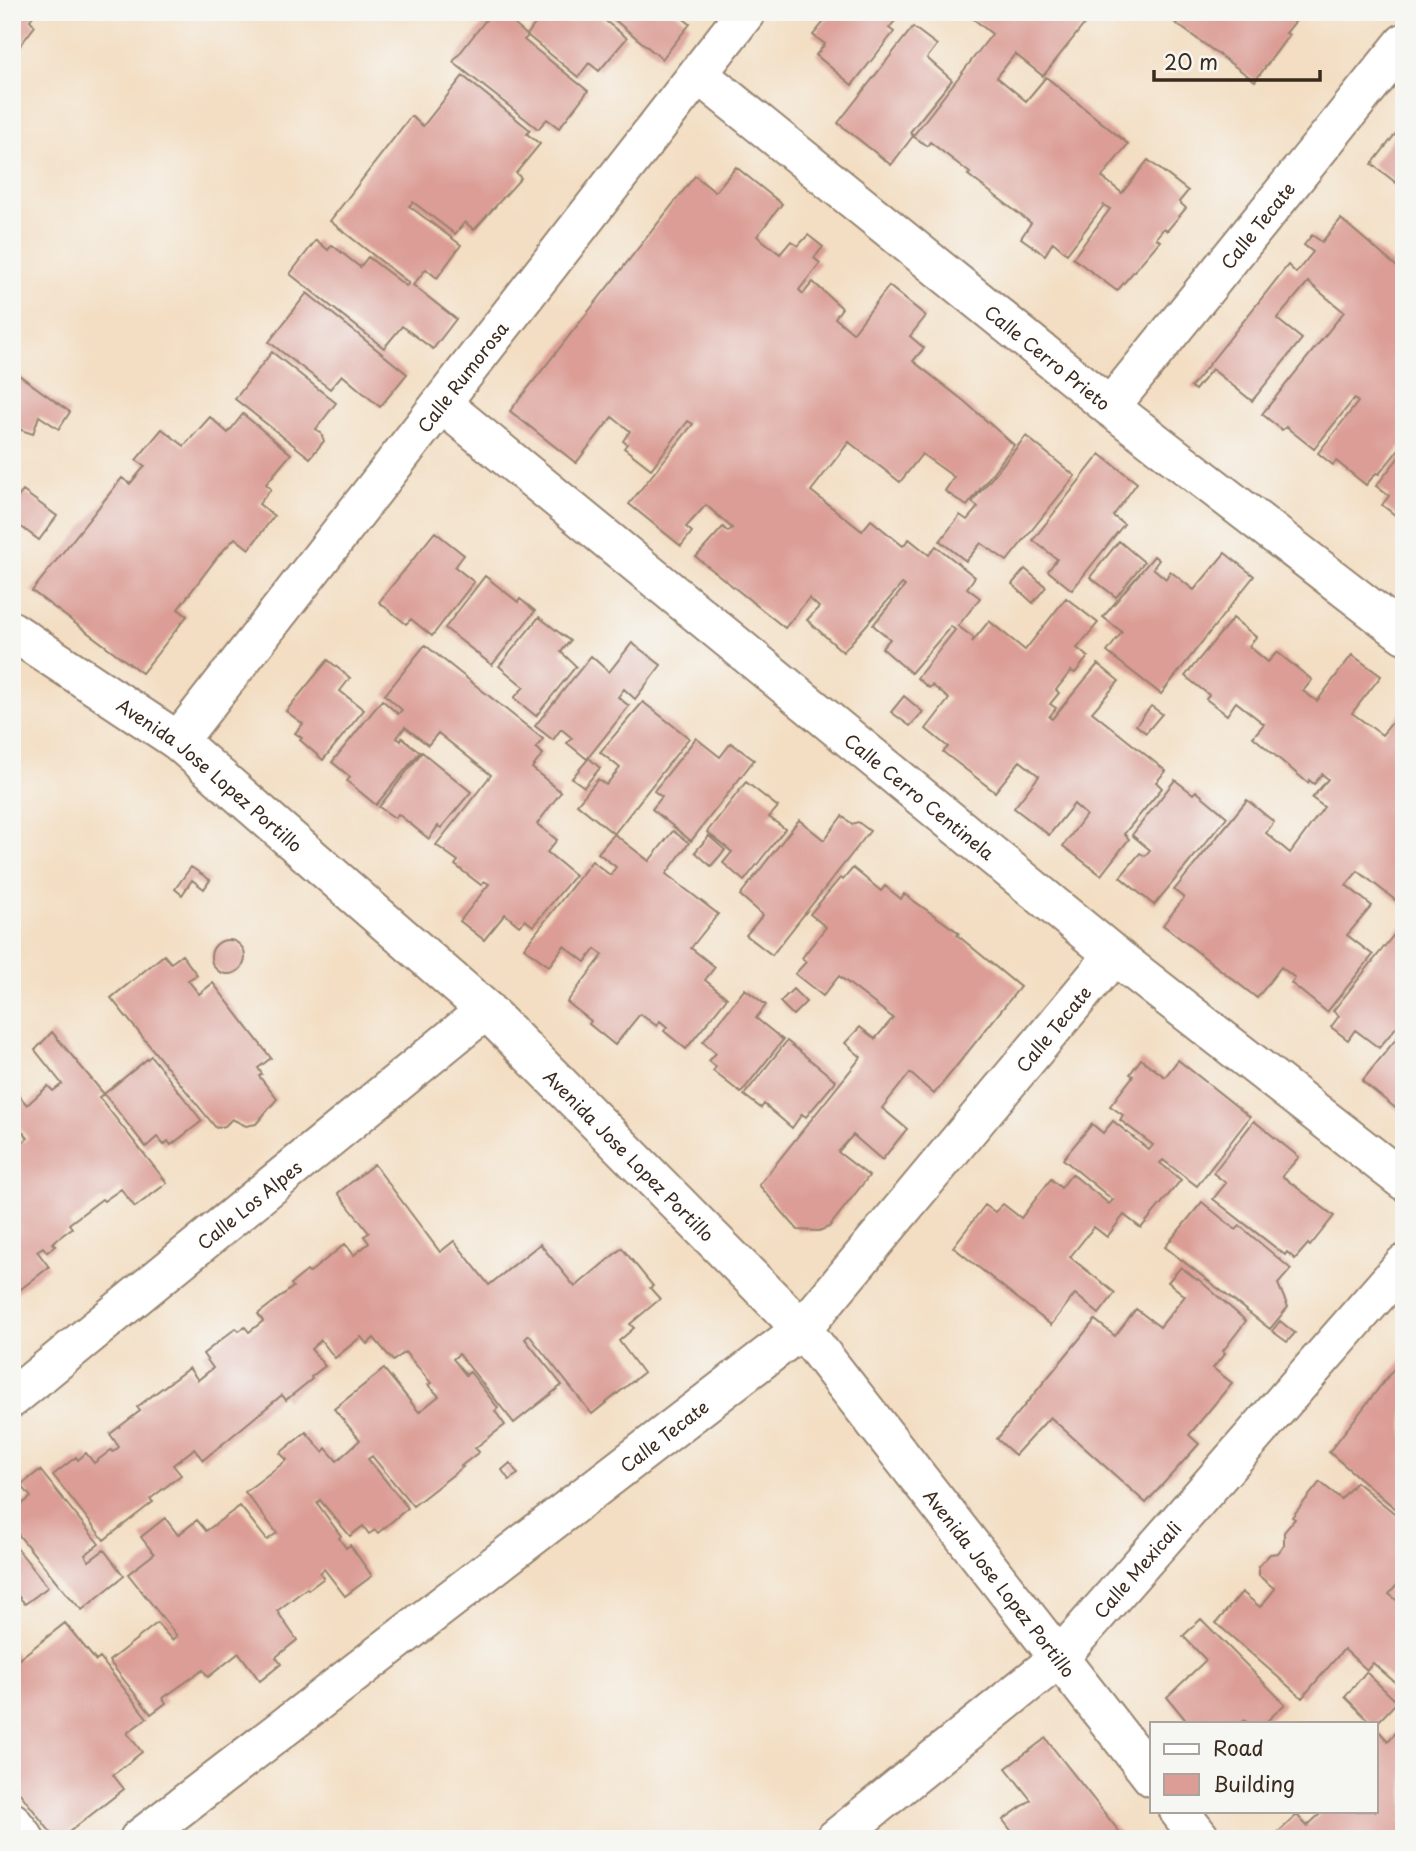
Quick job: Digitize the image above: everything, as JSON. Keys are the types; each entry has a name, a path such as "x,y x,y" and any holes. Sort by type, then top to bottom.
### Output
{"street":[{"name":"Calle Rumorosa","path":"178,741 747,12"},
{"name":"Calle Tecate","path":"1110,407 1404,44"},
{"name":"Calle Cerro Prieto","path":"698,74 1110,407 1404,634"},
{"name":"Calle Cerro Centinela","path":"442,404 1114,955 1404,1181"},
{"name":"Avenida Jose Lopez Portillo","path":"12,631 178,741 486,1010 802,1329 1150,1774"},
{"name":"Calle Tecate","path":"139,1839 802,1329 1114,955"},
{"name":"Calle Los Alpes","path":"12,1398 486,1010"},
{"name":"Calle Mexicali","path":"835,1839 1058,1659 1404,1264"},
{"path":"1180,1812 1201,1839"},
{"path":"12,1822 25,1839"}],"building":[{"path":"12,12 36,12 30,20 35,26 12,56"},
{"path":"492,12 500,12 528,36 524,40 588,91 559,128 547,119 538,129 453,62"},
{"path":"564,12 594,12 627,38 599,71 589,63 578,77 527,35 543,13 555,22"},
{"path":"605,12 675,12 690,24 662,59"},
{"path":"832,12 894,12 899,16 889,28 894,32 852,85 816,55 825,44 813,35"},
{"path":"965,12 1094,12 1043,76 1015,54 997,77 1026,101 1046,77 1128,144 1102,177 1122,193 1148,160 1188,191 1179,202 1186,208 1167,231 1164,228 1156,238 1160,241 1117,291 1073,258 1110,209 1104,205 1067,254 1053,242 1045,255 1021,238 1031,223 930,142 927,146 913,136 992,34"},
{"path":"1174,12 1303,12 1255,81 1170,19"},
{"path":"913,27 937,45 927,58 952,80 910,132 913,136 891,165 838,123"},
{"path":"463,76 530,130 527,134 540,144 516,173 521,178 474,230 465,222 455,234 413,202 409,206 461,245 437,278 426,269 413,285 456,319 433,349 402,326 384,348 290,274 316,240 328,250 332,245 360,267 368,257 406,286 409,283 330,221 411,116 423,126"},
{"path":"1404,123 1404,189 1372,164"},
{"path":"736,167 782,204 757,236 780,254 791,241 798,246 808,235 823,247 814,258 820,263 799,290 803,294 813,282 842,308 835,318 853,333 889,286 926,316 910,336 924,348 913,361 1014,445 967,506 945,491 954,477 922,454 900,482 849,442 811,491 862,531 871,520 903,546 909,539 929,555 936,546 975,577 967,588 980,598 958,626 974,638 972,642 989,621 1025,650 1066,598 1098,623 1077,648 1088,657 1075,673 1071,671 1056,690 1059,693 1050,704 1056,708 1049,717 1052,719 1098,664 1119,681 1092,712 1166,771 1156,782 1162,788 1124,834 1129,839 1101,875 1063,846 1086,815 1074,804 1049,835 1014,808 1039,776 1020,761 995,792 943,752 948,747 926,729 949,699 932,685 929,688 917,678 955,630 951,626 911,673 882,648 890,639 873,625 905,586 902,584 843,652 807,620 819,607 809,598 785,628 696,557 723,527 728,532 732,528 706,505 686,527 692,532 681,546 629,504 693,424 688,421 651,469 624,448 627,444 623,441 630,431 612,417 576,463 510,411 695,176 715,192"},
{"path":"1341,219 1404,273 1404,443 1379,474 1376,473 1366,485 1336,461 1333,465 1318,453 1358,402 1354,399 1314,449 1286,427 1282,430 1262,414 1344,312 1308,282 1277,319 1302,339 1252,401 1212,369 1195,390 1191,387 1288,265 1296,273 1313,252 1304,245 1312,235 1322,242"},
{"path":"307,293 407,374 380,407 342,375 330,389 269,342"},
{"path":"272,352 336,403 316,429 324,441 310,458 235,399"},
{"path":"12,370 70,412 59,429 39,416 33,434 12,427"},
{"path":"243,414 291,454 266,484 271,489 259,504 274,516 249,549 235,538 219,555 178,609 187,616 142,673 32,591 122,478 130,484 145,466 136,460 162,429 184,446 210,417 228,433"},
{"path":"1026,436 1075,476 1007,561 981,543 966,561 940,541 960,515 967,520 978,507 972,502"},
{"path":"1404,451 1404,522 1382,505 1389,496 1376,486"},
{"path":"1100,454 1137,483 1113,516 1124,524 1072,590 1048,571 1057,559 1033,540"},
{"path":"23,491 57,516 39,540 12,520 12,504"},
{"path":"435,532 464,555 455,567 474,582 432,636 411,619 406,624 379,602"},
{"path":"1119,541 1144,562 1116,597 1090,577"},
{"path":"1225,553 1254,576 1161,694 1107,652 1122,632 1103,617 1154,556 1159,560 1153,568 1166,579 1170,571 1194,590"},
{"path":"1025,569 1046,587 1033,603 1012,584"},
{"path":"485,576 518,602 520,599 535,611 492,665 445,628"},
{"path":"539,617 570,641 561,652 576,666 536,716 514,698 524,687 499,666"},
{"path":"1233,618 1256,637 1249,646 1268,662 1277,652 1312,680 1303,691 1317,701 1352,655 1381,676 1352,713 1382,735 1404,708 1404,907 1358,871 1346,885 1372,906 1347,935 1373,955 1327,1012 1291,983 1295,978 1281,967 1257,998 1163,925 1184,898 1174,890 1247,800 1274,822 1266,833 1290,853 1324,807 1312,798 1328,779 1322,774 1314,784 1309,780 1308,783 1253,737 1264,724 1236,702 1227,715 1206,699 1209,695 1185,676"},
{"path":"632,643 661,665 635,699 624,689 618,697 629,706 587,759 567,743 572,738 561,729 553,740 535,726 591,656 609,672"},
{"path":"425,645 543,739 536,748 543,754 532,768 561,792 537,824 557,840 547,852 575,875 533,926 525,920 519,926 505,914 484,940 460,921 489,884 484,881 481,885 455,865 458,861 436,845 491,775 438,733 428,745 405,727 397,738 401,741 402,738 420,752 376,805 347,781 350,777 332,762 382,700 398,714 402,710 385,695"},
{"path":"328,660 350,678 340,691 364,710 323,760 300,740 302,738 295,733 303,724 286,711"},
{"path":"904,696 923,712 910,726 891,712"},
{"path":"643,702 689,738 614,834 577,804 598,779 606,785 620,768 600,752"},
{"path":"1151,706 1162,714 1146,733 1136,725"},
{"path":"696,738 720,757 731,743 754,760 691,841 652,809 662,797 654,791"},
{"path":"422,752 471,792 429,839 398,814 395,818 379,807"},
{"path":"589,758 600,768 584,787 572,778"},
{"path":"1175,780 1193,794 1196,791 1227,817 1154,905 1120,877 1140,853 1145,856 1150,850 1132,835"},
{"path":"746,782 778,807 769,817 785,829 744,881 723,863 732,852 707,832"},
{"path":"842,816 852,824 858,822 870,831 772,955 746,935 763,915 740,895 799,820 824,840"},
{"path":"673,831 689,843 666,874 718,914 691,948 715,967 705,980 727,998 686,1049 664,1031 667,1027 660,1021 657,1026 640,1014 615,1045 567,1002 603,955 595,949 585,962 564,946 549,966 524,948 592,861 610,875 616,867 598,853 614,834 649,861"},
{"path":"709,836 725,850 711,866 695,852"},
{"path":"191,867 210,880 204,889 192,880 182,895 175,889"},
{"path":"853,868 881,891 885,886 901,899 904,894 959,933 957,935 1020,987 934,1094 910,1073 882,1108 907,1129 882,1160 853,1135 838,1152 869,1176 829,1227 819,1231 798,1230 759,1185 861,1057 845,1043 860,1027 875,1039 893,1018 839,976 823,996 795,974 806,962 802,958 826,927 810,914 840,878 843,880"},
{"path":"1404,922 1404,1018 1379,1048 1355,1030 1348,1040 1331,1027 1339,1016 1333,1011"},
{"path":"228,940 240,945 245,957 240,969 228,974 216,969 211,957 216,945"},
{"path":"164,955 171,963 182,955 197,975 188,980 199,994 213,983 271,1058 258,1068 262,1074 259,1076 277,1099 256,1124 246,1126 232,1119 225,1126 216,1128 111,998"},
{"path":"745,989 766,1005 756,1018 783,1040 741,1093 713,1071 716,1067 709,1061 716,1053 703,1042"},
{"path":"793,989 806,1002 793,1015 780,1002"},
{"path":"1404,1029 1404,1115 1362,1081"},
{"path":"52,1032 104,1094 99,1097 167,1183 135,1207 121,1189 104,1201 102,1199 69,1224 72,1228 52,1243 55,1246 47,1252 43,1247 37,1251 49,1267 12,1296 12,1150 28,1138 12,1119 12,1087 27,1105 48,1086 53,1091 62,1084 35,1050"},
{"path":"787,1041 836,1081 806,1117 802,1114 792,1128 764,1104 761,1108 744,1095"},
{"path":"151,1056 202,1121 171,1145 168,1141 164,1145 157,1137 146,1147 104,1094"},
{"path":"1141,1059 1165,1077 1178,1060 1250,1117 1197,1186 1163,1160 1160,1163 1181,1180 1141,1228 1124,1215 1107,1237 1094,1227 1070,1257 1115,1293 1099,1314 1075,1294 1051,1325 953,1247 985,1205 995,1212 1003,1204 1021,1218 1051,1179 1061,1188 1072,1174 1109,1204 1113,1200 1063,1159 1092,1124 1103,1133 1113,1121 1149,1150 1153,1145 1120,1120 1123,1115 1110,1106 1133,1076 1130,1074"},
{"path":"1254,1121 1299,1157 1282,1176 1334,1216 1310,1246 1308,1244 1295,1259 1287,1252 1285,1255 1213,1199 1226,1183 1213,1173"},
{"path":"374,1164 440,1252 454,1241 489,1285 540,1244 575,1287 622,1248 653,1286 650,1288 660,1299 630,1324 634,1328 619,1341 643,1373 592,1414 529,1335 525,1339 562,1385 514,1423 459,1354 453,1359 466,1375 470,1372 498,1408 495,1411 505,1425 475,1448 479,1452 461,1466 463,1467 413,1506 372,1456 368,1459 408,1508 378,1533 375,1530 369,1534 363,1526 350,1536 320,1500 317,1503 341,1536 339,1538 346,1548 350,1545 372,1576 345,1596 324,1569 320,1573 324,1578 277,1611 297,1640 276,1657 281,1664 260,1681 239,1653 208,1677 203,1670 163,1698 166,1703 151,1714 109,1661 157,1623 172,1640 177,1636 128,1574 154,1554 141,1537 165,1518 178,1535 197,1520 206,1531 240,1506 267,1540 277,1533 245,1492 287,1460 280,1453 306,1432 323,1452 326,1448 337,1461 360,1440 334,1409 384,1369 419,1412 439,1396 405,1352 393,1361 374,1338 367,1344 361,1337 335,1358 321,1340 311,1349 325,1366 311,1377 312,1379 286,1400 282,1395 203,1460 194,1449 173,1465 181,1475 150,1499 153,1502 104,1540 53,1475 76,1457 78,1460 86,1453 94,1463 111,1450 113,1452 119,1447 110,1434 140,1411 137,1407 189,1368 198,1380 213,1368 203,1354 236,1328 239,1331 245,1327 249,1332 263,1321 258,1314 293,1287 291,1284 307,1271 309,1273 345,1244 354,1255 369,1243 364,1236 369,1233 338,1193"},
{"path":"1202,1202 1236,1230 1240,1226 1291,1269 1278,1284 1288,1307 1270,1329 1165,1247"},
{"path":"1181,1267 1246,1321 1213,1368 1232,1383 1189,1435 1199,1444 1146,1503 1050,1417 1015,1455 997,1439 1095,1320 1115,1336 1136,1309 1160,1327 1185,1296 1168,1282"},
{"path":"1280,1321 1295,1333 1287,1342 1272,1331"},
{"path":"1404,1356 1404,1516 1329,1452"},
{"path":"510,1463 518,1474 509,1480 502,1470"},
{"path":"40,1470 99,1544 85,1555 89,1561 104,1550 124,1576 82,1610 12,1527 12,1512 31,1497 21,1485"},
{"path":"1320,1482 1341,1499 1356,1482 1404,1521 1404,1577 1389,1594 1404,1606 1404,1678 1398,1685 1373,1663 1367,1670 1344,1649 1302,1698 1216,1623 1242,1592 1260,1607 1275,1589 1259,1576 1259,1566 1270,1554 1278,1553 1284,1545 1284,1532 1295,1519 1292,1517"},
{"path":"12,1542 48,1587 25,1604 14,1591 12,1593"},
{"path":"1201,1619 1285,1704 1266,1722 1187,1722 1167,1697 1206,1660 1183,1636"},
{"path":"65,1623 96,1661 100,1658 147,1718 127,1733 142,1752 113,1775 124,1789 60,1839 56,1839 12,1783 12,1649 19,1659"},
{"path":"1366,1672 1397,1702 1378,1722 1370,1722 1345,1697"},
{"path":"1404,1724 1404,1818 1401,1821 1404,1823 1404,1839 1280,1839 1276,1834 1297,1815 1307,1826 1322,1812 1378,1812 1378,1730 1388,1741"},
{"path":"1046,1738 1125,1839 1006,1839 1013,1833 1003,1820 1031,1800 1006,1768"}]}
